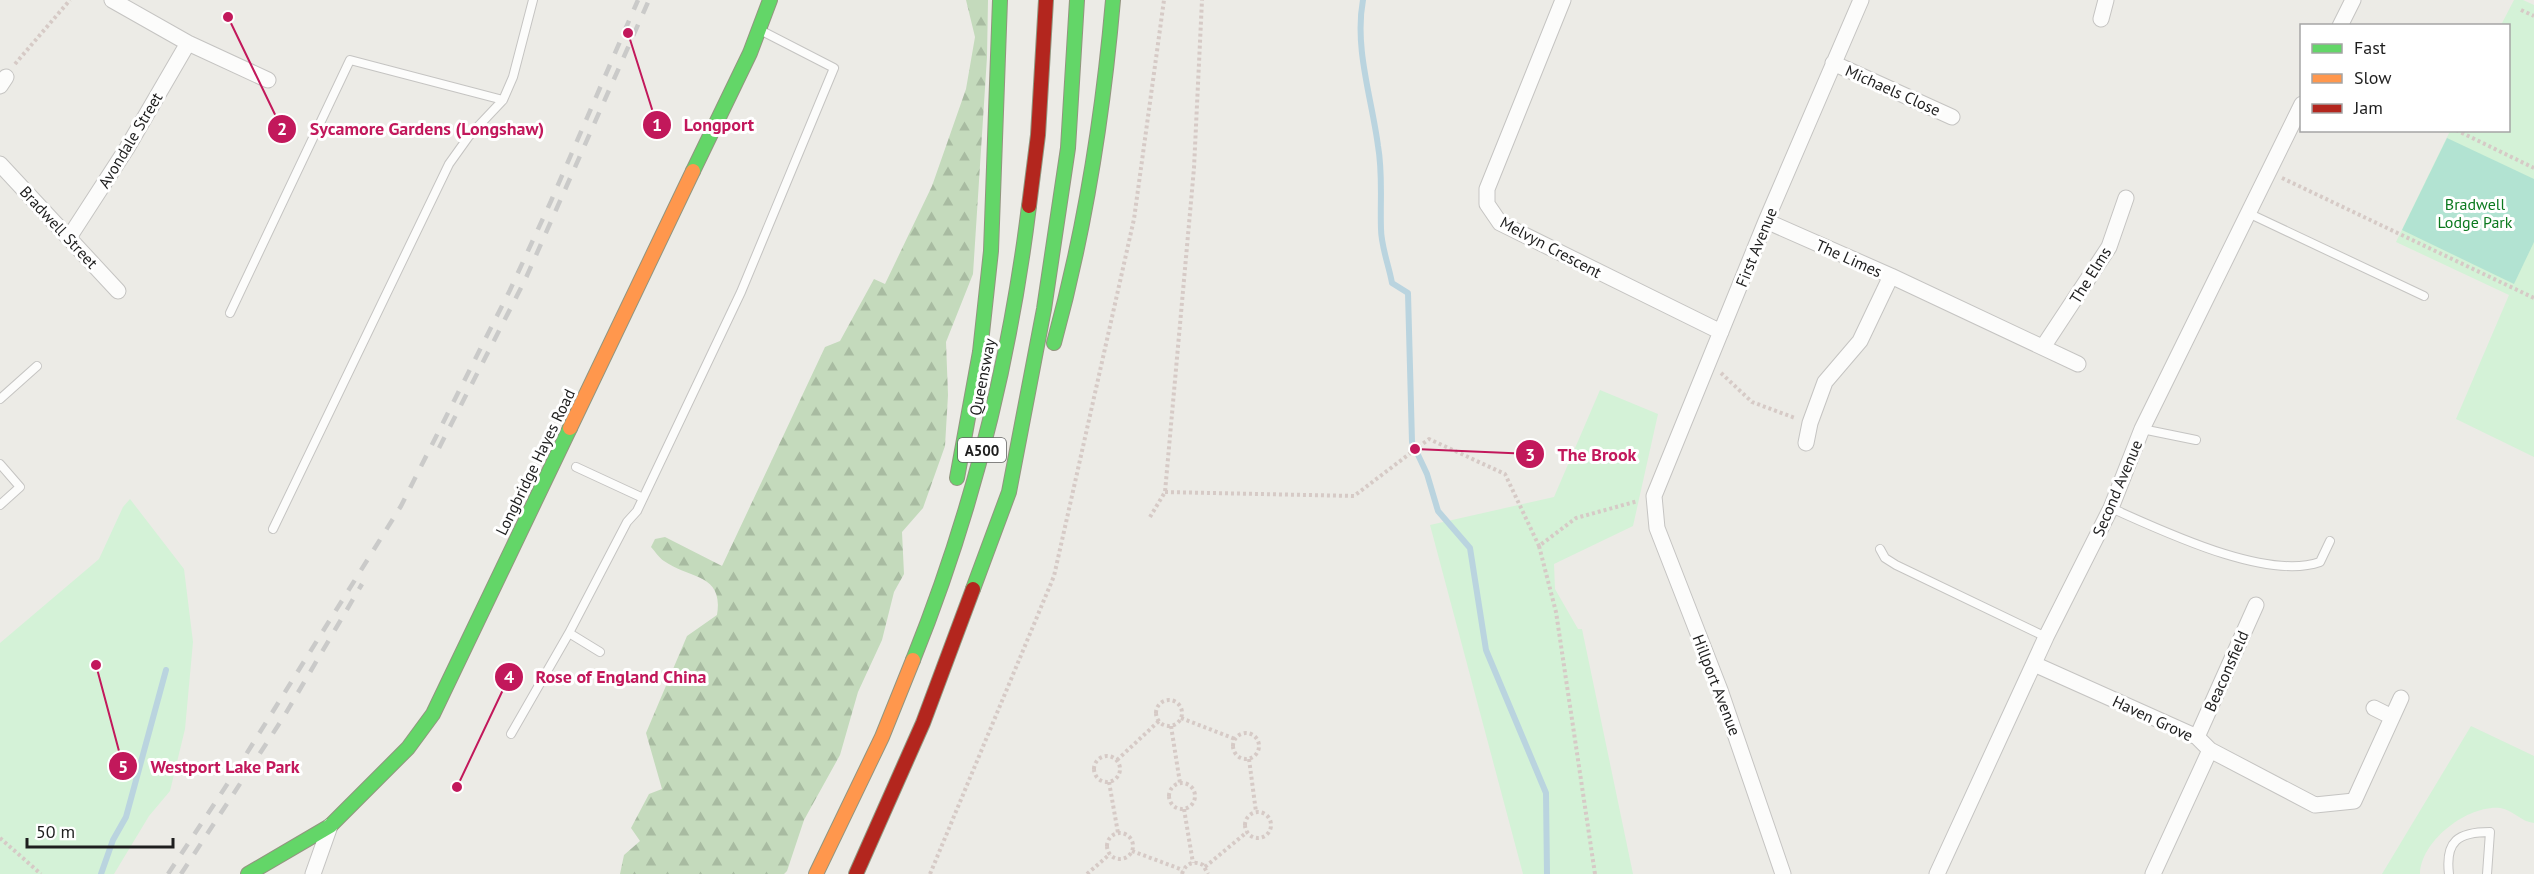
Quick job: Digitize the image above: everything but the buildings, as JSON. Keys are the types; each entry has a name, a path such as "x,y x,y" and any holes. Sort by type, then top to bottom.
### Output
{"main road":[{"name":"Longbridge Hayes Road","path":"248,874 330,826 408,748 433,714 759,29 770,0"},
{"path":"934,608 982,334 997,154 1000,0"},
{"name":"Queensway","path":"816,874 882,736 934,608 995,401 1028,216 1038,135 1046,0"},
{"name":"A500","path":"856,874 923,723 1009,492 1044,309 1068,148 1077,0"},
{"path":"1009,492 1072,280 1104,107 1113,0"}],"street":[{"path":"112,0 188,43 268,80"},
{"name":"Melvyn Crescent","path":"1563,0 1487,189 1487,204 1500,223 1721,332"},
{"name":"First Avenue","path":"1654,496 1766,221 1861,0"},
{"path":"2101,19 2106,0"},
{"path":"2341,24 2353,0"},
{"name":"Avondale Street","path":"70,237 127,148 188,43"},
{"name":"Michaels Close","path":"1833,63 1952,117"},
{"name":"Second Avenue","path":"1937,874 2046,637 2111,508 2142,429 2300,106"},
{"name":"Bradwell Street","path":"0,164 118,291"},
{"name":"The Elms","path":"2043,347 2109,248 2126,198"},
{"name":"The Limes","path":"1766,221 1891,276 1860,341 1825,382 1810,423 1806,443"},
{"path":"1891,276 2078,364"},
{"name":"Hillport Avenue","path":"1654,496 1657,528 1724,701 1783,874"},
{"name":"Beaconsfield","path":"2197,737 2256,605"},
{"name":"Haven Grove","path":"2034,664 2197,737 2210,750 2153,874"},
{"path":"2210,750 2315,805 2354,801 2401,698"},
{"path":"2374,708 2392,717"},
{"path":"313,874 330,826"}],"lane":[{"path":"273,529 449,164 469,136 503,100 513,77 532,0"},
{"path":"511,734 569,633 627,522 643,498 741,292 834,68 759,29"},
{"path":"230,313 350,60 503,100"},
{"path":"2248,213 2424,296"},
{"path":"0,399 37,366"},
{"path":"2142,429 2196,440"},
{"path":"0,464 20,487 0,505"},
{"path":"576,467 643,498"},
{"path":"2111,508 2205,546 2278,567 2304,568 2320,562 2330,541"},
{"path":"1880,549 1885,558 1896,565 2046,637"},
{"path":"569,633 600,652"},
{"path":"2449,874 2447,859 2451,844 2463,835 2490,832 2487,874"}],"path":[{"path":"3,82 70,0"},
{"path":"930,874 1054,576 1134,219 1164,0"},
{"path":"1150,517 1165,492 1194,168 1202,0"},
{"path":"2521,10 2534,16"},
{"path":"2460,132 2534,168"},
{"path":"2268,171 2534,297"},
{"path":"1709,362 1752,402 1810,423"},
{"path":"1165,492 1354,496 1429,439 1505,474 1539,546 1556,612 1595,874"},
{"path":"1539,546 1576,518 1654,496"},
{"path":"1159,722 1156,709 1166,700 1178,704 1181,718"},
{"path":"1171,726 1181,718"},
{"path":"1181,718 1235,739"},
{"path":"1159,722 1171,726"},
{"path":"1117,760 1159,722"},
{"path":"1171,726 1180,783"},
{"path":"1246,732 1256,736 1259,749 1249,759 1236,754 1233,746 1235,739 1246,732"},
{"path":"1105,756 1117,760 1120,766 1119,774 1109,782 1097,778 1095,765 1105,756"},
{"path":"1249,759 1256,812"},
{"path":"1109,782 1119,832"},
{"path":"1180,783 1190,785 1195,792 1193,803 1184,809 1174,806 1169,798 1172,788 1180,783"},
{"path":"1184,809 1193,862"},
{"path":"1247,832 1258,838 1269,832 1271,826 1269,818 1256,812"},
{"path":"1247,832 1245,821 1256,812"},
{"path":"1110,854 1122,858 1132,851 1133,844 1129,836 1119,832"},
{"path":"1110,854 1107,841 1119,832"},
{"path":"1205,867 1247,832"},
{"path":"0,838 41,874"},
{"path":"1132,851 1182,872 1193,862"},
{"path":"1087,874 1110,854"},
{"path":"1193,862 1205,867 1208,874"}],"green space":[{"path":"966,0 988,0 987,57 973,274 946,342 948,395 945,446 923,508 902,532 904,574 894,592 882,640 858,692 840,755 804,820 784,874 620,874 624,855 640,841 631,828 649,794 662,789 646,733 687,636 717,615 718,601 710,584 664,561 651,547 655,539 665,537 722,566 825,347 840,341 874,279 885,284 932,186 966,89 975,37"},
{"name":"Bradwell Lodge Park","path":"2514,0 2523,0 2534,5 2534,457 2456,419 2509,295 2396,242 2450,132 2510,132 2510,24 2502,24"},
{"path":"2447,138 2534,179 2534,242 2514,284 2402,230"},
{"path":"1600,390 1658,414 1633,526 1554,564 1555,589 1578,629 1582,629 1633,874 1523,874 1430,525 1554,497"},
{"path":"130,499 184,569 193,642 185,729 170,791 149,816 114,874 0,874 0,643 99,559 123,507"},
{"path":"2471,726 2534,756 2534,823 2500,808 2474,812 2460,819 2437,838 2428,849 2420,874 2382,874"}],"waterway":[{"path":"1363,0 1362,55 1380,156 1382,242 1392,283 1408,293 1412,442 1427,474 1438,511 1470,548 1486,650 1546,793 1547,874"},
{"path":"101,874 113,840 126,817 166,670"}],"railway":[{"path":"168,874 232,777 401,506 510,290 638,0"},
{"path":"439,448 525,280 649,0"},
{"path":"181,874 283,718 362,584"}],"traffic: fast":[{"path":"693,171 750,53 770,0"},
{"path":"957,478 980,352 991,251 1000,0"},
{"path":"973,589 1009,492 1044,309 1068,148 1077,0"},
{"path":"1054,343 1084,215 1104,87 1113,0"},
{"path":"913,660 953,550 986,437 1011,322 1029,206"},
{"path":"248,874 330,826 408,748 433,714 570,428"}],"traffic: slow":[{"path":"570,428 693,171"},
{"path":"816,874 882,737 913,660"}],"traffic: jam":[{"path":"1029,206 1038,135 1046,0"},
{"path":"856,874 923,723 973,589"}],"place":[{"name":"Sycamore Gardens (Longshaw)","path":"228,17"},
{"name":"Longport","path":"628,33"},
{"name":"The Brook","path":"1415,449"},
{"name":"Westport Lake Park","path":"96,665"},
{"name":"Rose of England China","path":"457,787"}]}
